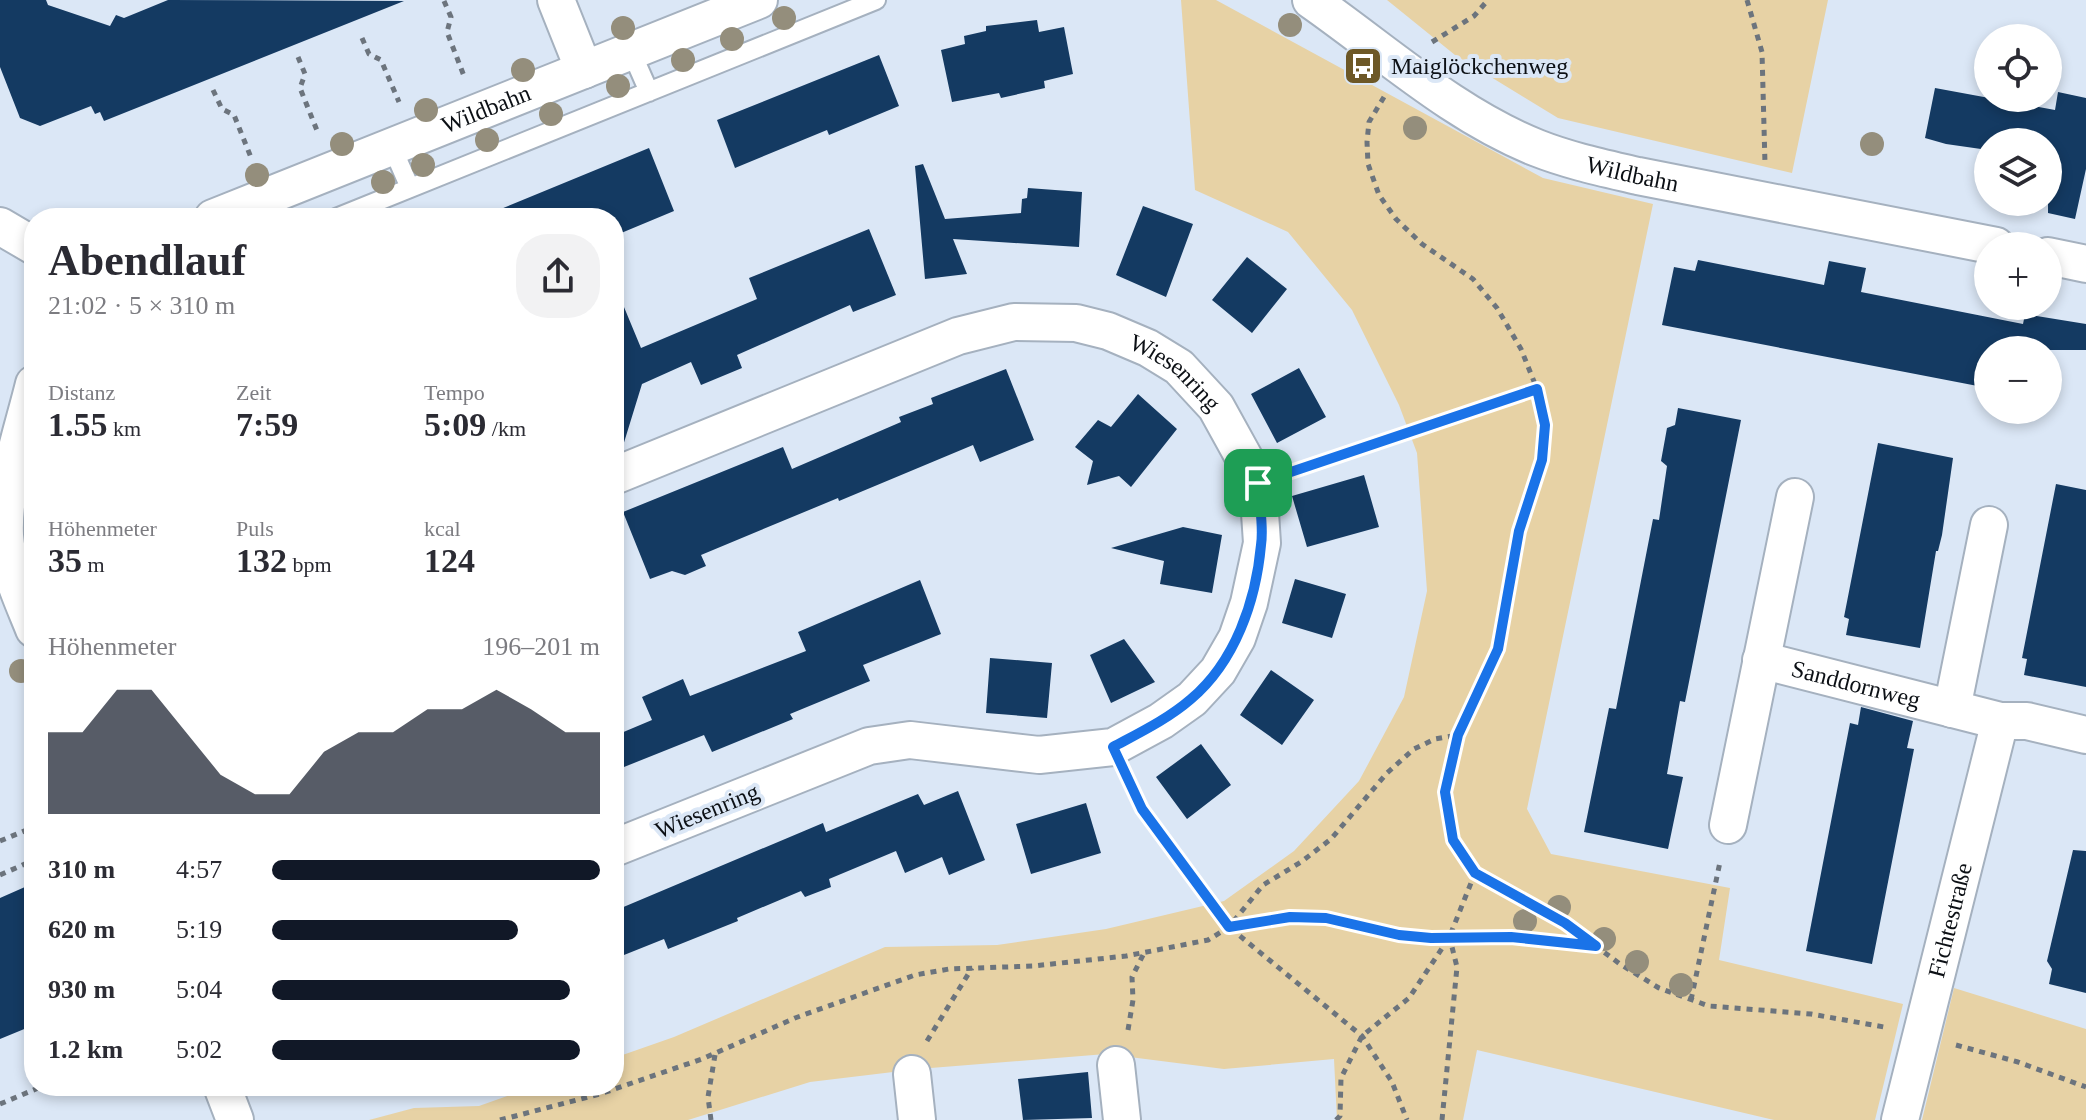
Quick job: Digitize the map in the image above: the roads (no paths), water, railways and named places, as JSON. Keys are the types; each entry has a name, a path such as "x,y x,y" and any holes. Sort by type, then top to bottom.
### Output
{"street":[{"path":"556,0 584,70"},
{"name":"Wildbahn","path":"238,208 759,0"},
{"name":"Wildbahn","path":"1311,0 1416,58 1445,97 1497,129 1537,148 1589,165 1974,242"},
{"path":"0,226 24,240"},
{"path":"2062,259 2086,264"},
{"name":"Wiesenring","path":"624,472 958,336 1014,322 1076,323 1108,331 1148,348 1179,367 1216,407 1258,483 1262,543 1249,603 1237,638 1218,671 1192,699 1161,721 1113,747 1039,755 910,740 869,746 624,844"},
{"path":"24,426 6,502 5,537 12,571 24,603"},
{"name":"Sanddornweg","path":"1728,825 1795,497"},
{"name":"Sanddornweg","path":"1952,709 1989,525"},
{"name":"Sanddornweg","path":"1761,660 2000,721 2027,721 2086,735"},
{"name":"Fichtestraße","path":"1900,1120 2000,721"},
{"path":"1116,1065 1122,1120"},
{"path":"912,1074 917,1120"},
{"path":"226,1096 235,1120"}],"lane":[{"path":"361,208 867,1"},
{"path":"631,51 649,92"},
{"path":"392,147 410,188"}],"place":[{"name":"Maiglöckchenweg","path":"1363,66"}]}
